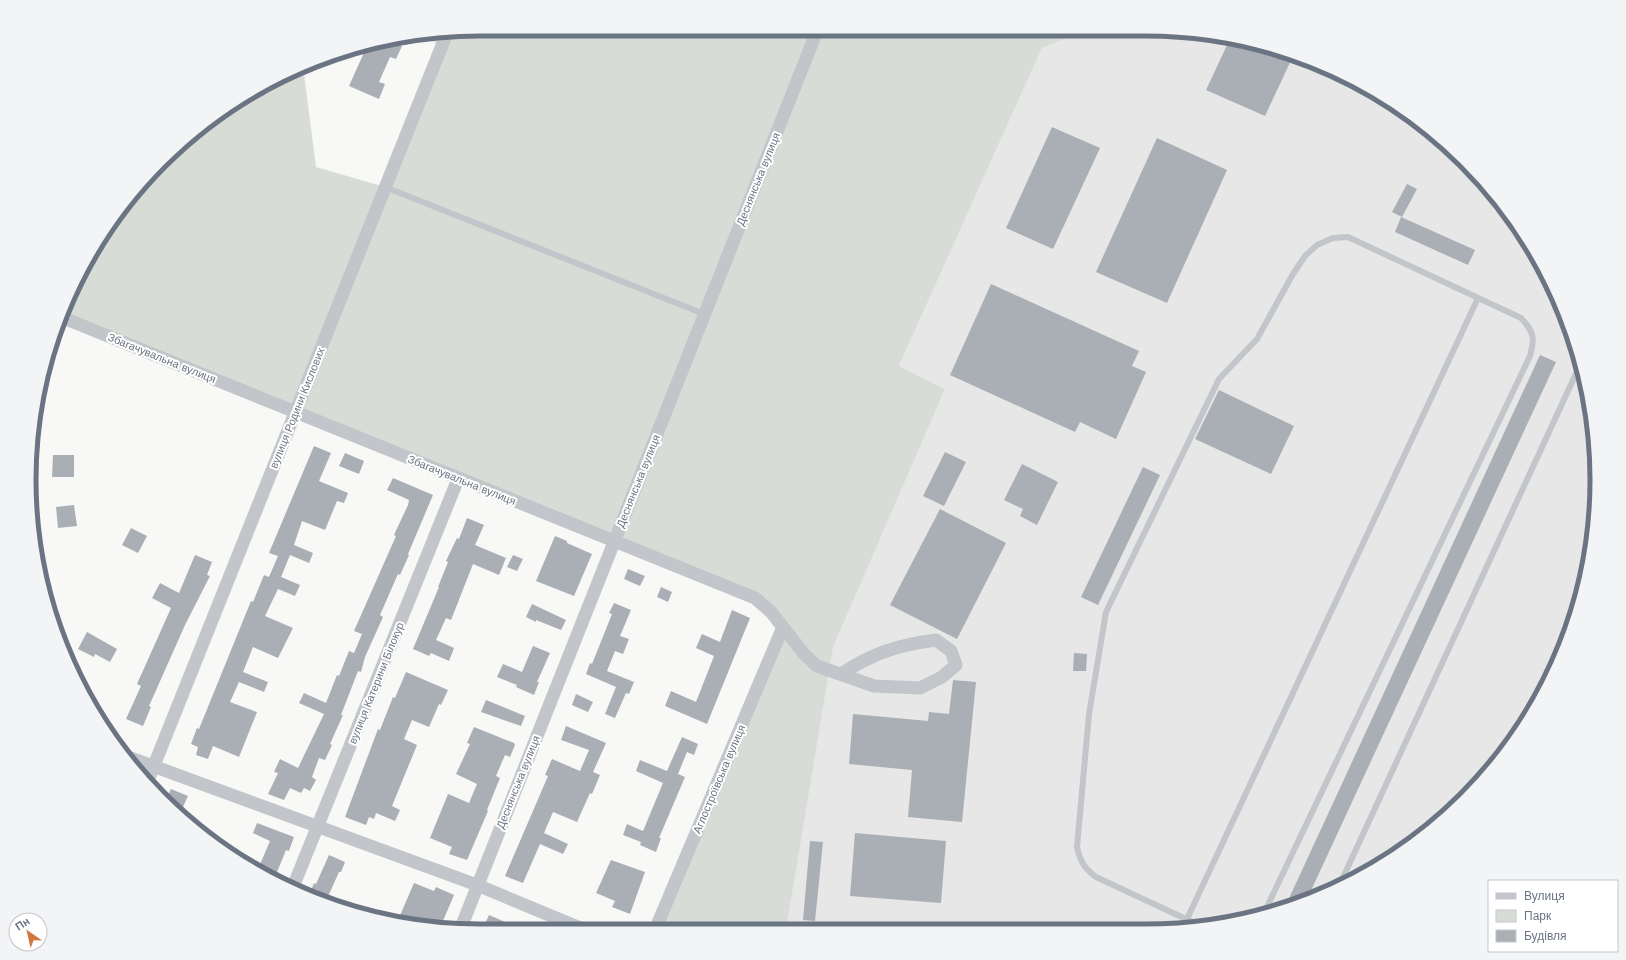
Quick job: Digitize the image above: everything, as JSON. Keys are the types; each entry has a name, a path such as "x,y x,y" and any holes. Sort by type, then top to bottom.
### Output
{"street":[{"name":"Деснянська вулиця","path":"462,923 815,36"},
{"name":"вулиця Родини Кислових","path":"150,777 445,38"},
{"name":"Збагачувальна вулиця","path":"67,319 755,598 771,612 804,654 817,666 874,686 920,688 942,677 956,665 951,651 936,640 893,648 857,663 841,674"},
{"name":"вулиця Катерини Білокур","path":"294,883 458,478"},
{"name":"Аглостроївська вулиця","path":"658,924 783,628"},
{"path":"135,759 477,885 571,924"}],"lane":[{"path":"385,187 704,314"},
{"path":"1192,921 1096,877 1086,870 1080,860 1077,847 1089,714 1106,612 1219,379 1257,339 1293,274 1305,256 1317,245 1333,238 1348,237 1521,318 1533,335 1533,343 1530,356 1267,907"},
{"path":"1187,919 1478,298"},
{"path":"1343,877 1577,372"}],"shaded area":[{"path":"1073,36 1146,36 1204,40 1261,51 1316,70 1368,95 1416,128 1439,146 1460,166 1480,187 1498,210 1531,258 1556,310 1575,365 1586,422 1590,480 1586,538 1575,595 1556,650 1531,702 1515,727 1480,773 1439,814 1393,849 1368,865 1316,890 1261,909 1204,920 1175,923 787,924 829,655 945,389 899,366 1042,48"},
{"path":"445,38 441,46 427,39"}],"green space":[{"path":"480,36 1073,36 1042,48 899,366 945,389 833,647 787,924 658,924 783,628 755,598 67,319 95,258 111,233 146,187 166,166 187,146 233,111 258,95 304,73 316,167 385,187 445,38"}],"building":[{"path":"398,44 402,46 396,59 390,57 379,82 385,84 379,99 349,86 365,51"},
{"path":"1228,44 1261,51 1291,61 1265,116 1206,90"},
{"path":"1052,127 1100,148 1053,249 1006,228"},
{"path":"1157,138 1227,170 1167,303 1096,272"},
{"path":"1407,184 1417,189 1402,217 1392,212"},
{"path":"1401,217 1475,250 1468,265 1395,232"},
{"path":"991,284 1139,351 1132,366 1146,372 1116,439 1080,422 1075,432 950,375"},
{"path":"1540,355 1556,362 1310,892 1288,900"},
{"path":"1219,390 1294,426 1271,474 1195,439"},
{"path":"314,446 331,453 319,481 348,493 344,503 337,501 325,530 302,521 294,545 313,553 309,563 290,555 281,577 300,585 295,596 278,589 265,616 293,628 278,658 253,647 243,672 268,682 264,692 239,682 230,702 257,712 239,757 213,746 208,759 196,755 198,747 191,744 197,728 199,729 251,601 253,602 264,575 269,577 278,556 269,553"},
{"path":"945,452 966,462 944,506 923,496"},
{"path":"345,453 364,461 359,474 339,466"},
{"path":"53,455 74,455 74,477 52,477"},
{"path":"1022,464 1058,482 1037,525 1020,516 1023,509 1004,500"},
{"path":"1143,467 1160,475 1098,605 1081,597"},
{"path":"393,478 433,495 408,554 409,555 400,575 398,574 380,615 383,617 365,657 361,672 358,671 341,715 343,715 330,744 332,745 325,760 319,758 312,777 316,780 310,791 304,788 301,793 290,788 284,800 268,794 278,773 274,772 280,759 298,768 324,714 299,703 304,693 326,703 337,675 339,676 349,651 354,653 362,634 354,631 408,505 409,500 387,490"},
{"path":"74,505 77,526 58,528 56,507"},
{"path":"940,509 1006,543 957,639 890,605"},
{"path":"467,518 484,525 475,545 506,558 499,575 473,564 451,620 446,618 436,640 454,648 449,661 431,653 429,656 413,649 439,587 448,562 446,561 457,538 459,539"},
{"path":"131,528 147,536 138,553 122,545"},
{"path":"555,536 592,554 574,596 536,581"},
{"path":"195,555 212,562 207,575 210,576 185,625 149,706 151,707 143,726 126,719 141,686 137,684 171,608 152,598 160,583 179,593"},
{"path":"513,555 523,559 517,571 507,567"},
{"path":"628,569 645,576 640,586 624,579"},
{"path":"661,587 672,592 668,602 657,597"},
{"path":"614,603 631,610 620,636 629,639 623,654 615,651 607,671 634,682 629,694 626,693 615,718 605,714 616,687 586,674 590,663 592,664 612,614 609,613"},
{"path":"532,604 566,620 561,630 536,620 536,622 526,617"},
{"path":"732,610 750,618 707,724 665,706 671,691 696,702 714,656 696,648 702,634 720,642"},
{"path":"87,632 117,649 110,662 95,654 94,657 78,649"},
{"path":"533,646 550,653 537,682 539,682 534,695 516,687 517,685 497,677 503,664 522,672"},
{"path":"1074,653 1087,654 1086,671 1073,671"},
{"path":"406,672 448,690 441,705 439,704 429,727 412,720 404,739 417,745 392,806 400,810 395,821 376,813 374,819 369,817 366,825 345,817 378,729 380,730 393,697 395,698"},
{"path":"953,680 976,682 962,822 908,817 912,770 849,764 853,714 928,721 929,712 949,714"},
{"path":"576,694 593,702 588,712 572,705"},
{"path":"486,700 525,716 521,726 481,712"},
{"path":"566,726 606,743 593,772 600,775 577,822 553,812 544,833 568,844 563,854 540,844 523,883 505,876 548,776 545,775 552,759 580,771 589,750 561,740"},
{"path":"474,727 514,743 515,745 510,757 505,755 496,776 500,778 467,860 449,854 452,847 430,838 448,794 469,803 477,784 456,774 470,744 467,743"},
{"path":"682,737 698,744 694,755 687,752 678,774 685,777 659,838 661,838 656,852 640,845 641,842 623,835 627,824 643,831 663,783 636,771 640,760 667,771"},
{"path":"171,789 188,796 183,807 176,804 168,796"},
{"path":"257,823 294,837 289,851 286,850 276,874 259,866 270,841 253,833"},
{"path":"855,833 946,841 941,903 850,896"},
{"path":"810,841 823,842 815,921 803,920"},
{"path":"329,855 345,862 328,897 311,890 314,883 316,884"},
{"path":"611,860 645,872 630,914 612,907 615,901 596,893"},
{"path":"414,883 434,891 436,887 454,895 442,922 400,916"},
{"path":"489,915 510,924 485,924"}]}
